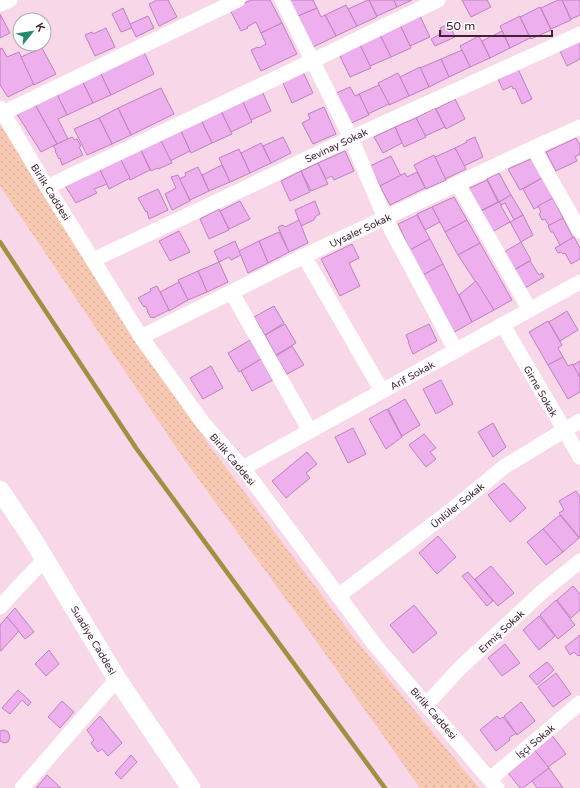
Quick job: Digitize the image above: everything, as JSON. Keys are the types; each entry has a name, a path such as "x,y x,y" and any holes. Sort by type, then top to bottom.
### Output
{"main road":[{"name":"Suadiye Caddesi","path":"0,490 32,538 117,679 191,788"}],"street":[{"path":"0,4 10,0"},
{"path":"2,110 238,0"},
{"path":"282,0 350,138 385,218 456,351"},
{"path":"47,186 438,0"},
{"name":"Sevinay Sokak","path":"94,260 350,138 580,34"},
{"name":"Birlik Caddesi","path":"2,110 47,186 141,337 203,423 243,468 375,645 494,784"},
{"name":"Uysaler Sokak","path":"141,337 304,256 580,127"},
{"path":"533,148 580,231"},
{"path":"458,184 530,310"},
{"path":"304,256 382,392"},
{"name":"Arif Sokak","path":"243,468 580,282"},
{"path":"232,292 310,431"},
{"name":"Girne Sokak","path":"503,325 580,457"},
{"name":"Ünlüler Sokak","path":"338,596 450,512 504,467 580,421"},
{"path":"0,607 44,560"},
{"name":"Ermiş Sokak","path":"426,705 460,668 542,592 580,561"},
{"path":"22,788 117,679"},
{"name":"İşçi Sokak","path":"494,784 580,703"}],"shaded area":[{"path":"0,124 209,445 351,634 479,788 420,788 307,628 186,462 0,186"}],"building":[{"path":"157,0 168,0 177,17 159,26 149,4"},
{"path":"251,0 270,0 282,23 261,33 256,22 241,31 230,10"},
{"path":"288,0 313,0 317,8 296,17"},
{"path":"368,0 377,17 357,26 348,9"},
{"path":"369,0 394,0 397,7 377,16"},
{"path":"394,0 412,0 397,7"},
{"path":"462,0 487,0 491,7 471,17"},
{"path":"558,0 562,0 571,20 551,29 541,8"},
{"path":"562,0 580,0 580,15 571,19"},
{"path":"346,5 357,26 336,36 325,15"},
{"path":"540,7 551,30 531,39 520,17"},
{"path":"123,8 132,28 121,32 112,14"},
{"path":"317,8 321,17 325,15 336,36 311,48 296,17"},
{"path":"0,14 10,33 0,38"},
{"path":"148,16 154,28 136,37 130,24"},
{"path":"420,16 430,37 410,46 400,25"},
{"path":"520,17 530,38 510,48 500,26"},
{"path":"282,23 297,54 261,71 251,50 266,44 261,33"},
{"path":"449,24 455,37 435,46 431,39 442,33 440,28"},
{"path":"400,25 411,48 391,57 380,35"},
{"path":"106,28 115,47 95,56 85,35 92,32 93,34"},
{"path":"502,31 510,48 490,58 482,41"},
{"path":"380,35 391,57 370,66 360,45"},
{"path":"479,36 490,58 470,67 460,46"},
{"path":"578,40 580,43 580,59 567,66 559,49"},
{"path":"360,45 371,68 350,77 339,54"},
{"path":"2,48 7,57 19,52 34,84 8,97 0,85 0,49"},
{"path":"143,50 154,74 111,95 99,71"},
{"path":"462,50 470,67 449,77 441,59"},
{"path":"33,52 44,52 56,74 34,85 21,57"},
{"path":"441,59 449,77 429,87 420,68"},
{"path":"420,67 429,87 409,96 400,77"},
{"path":"518,69 532,99 522,104 515,88 513,89 512,86 503,90 498,79"},
{"path":"99,70 111,95 93,103 81,79"},
{"path":"303,72 313,93 292,103 282,81"},
{"path":"398,73 409,96 389,105 378,83"},
{"path":"81,79 93,103 67,115 55,91"},
{"path":"379,85 389,104 368,114 359,94"},
{"path":"350,87 355,96 359,94 369,115 349,124 334,94"},
{"path":"161,88 174,114 131,135 118,108"},
{"path":"55,90 67,115 58,119 68,139 57,144 33,101"},
{"path":"262,91 271,111 251,120 242,100"},
{"path":"455,99 465,119 446,129 436,109"},
{"path":"242,100 252,122 231,132 221,111"},
{"path":"33,101 57,144 41,152 15,111"},
{"path":"324,107 336,134 313,144 302,123 310,119 308,114"},
{"path":"118,108 131,135 112,144 99,118"},
{"path":"435,108 445,127 425,136 416,118"},
{"path":"221,111 232,134 212,143 201,120"},
{"path":"99,118 112,144 87,155 74,129"},
{"path":"416,118 426,137 404,147 395,127"},
{"path":"201,120 212,143 191,153 180,129"},
{"path":"395,127 402,143 383,153 374,137"},
{"path":"180,129 190,151 170,161 160,139"},
{"path":"72,137 75,140 77,139 81,146 79,147 83,155 62,165 53,146"},
{"path":"283,137 291,153 271,163 263,146"},
{"path":"475,137 483,157 464,166 455,148"},
{"path":"576,138 580,145 580,154 575,157 577,161 556,171 546,152"},
{"path":"160,139 172,163 151,171 140,148"},
{"path":"261,143 271,163 250,173 241,153"},
{"path":"140,148 150,170 130,180 120,158"},
{"path":"455,148 466,169 445,179 435,157"},
{"path":"239,149 250,173 230,182 219,158"},
{"path":"345,151 354,171 334,180 332,176 326,179 318,163"},
{"path":"434,155 446,180 426,189 414,165"},
{"path":"391,156 401,176 380,186 370,166"},
{"path":"120,158 130,178 109,189 99,168"},
{"path":"531,159 542,178 520,190 508,169"},
{"path":"318,163 328,184 311,191 301,171"},
{"path":"222,165 230,182 209,191 202,175"},
{"path":"198,167 209,191 190,200 179,179 186,176 185,173"},
{"path":"99,168 107,184 94,189 97,193 76,203 64,184"},
{"path":"301,171 310,192 290,201 281,181"},
{"path":"417,172 425,188 390,205 380,186 405,173 407,177"},
{"path":"499,173 511,195 499,202 487,179"},
{"path":"178,175 190,201 172,210 165,194 176,188 171,177"},
{"path":"542,178 553,198 534,209 523,189"},
{"path":"487,180 498,202 480,211 468,189"},
{"path":"158,189 168,210 149,219 147,211 146,212 138,198"},
{"path":"511,195 523,215 514,220 505,203 501,205 499,202"},
{"path":"454,197 467,220 445,232 432,207"},
{"path":"553,198 563,218 549,226 545,219 542,220 539,214 541,212 538,206"},
{"path":"240,201 250,219 229,229 220,211"},
{"path":"315,201 320,214 316,216 314,220 301,226 295,210"},
{"path":"499,202 510,222 492,232 481,211"},
{"path":"432,207 440,222 425,230 417,214"},
{"path":"219,209 229,230 209,239 200,219"},
{"path":"417,215 430,239 410,250 398,224"},
{"path":"523,215 533,235 521,242 510,222"},
{"path":"563,218 573,238 560,245 548,226"},
{"path":"299,220 308,243 289,252 278,227 283,225 285,227"},
{"path":"467,220 480,243 458,255 445,232"},
{"path":"179,231 190,252 170,261 159,241"},
{"path":"279,232 289,252 268,263 259,241"},
{"path":"574,237 580,248 580,259 571,264 565,253 558,253 555,248"},
{"path":"430,239 443,264 423,275 410,250"},
{"path":"235,241 241,255 231,260 229,257 219,262 214,251"},
{"path":"259,241 268,263 248,273 239,251"},
{"path":"521,242 531,260 514,270 504,252"},
{"path":"480,243 512,300 494,310 458,255"},
{"path":"352,244 359,258 349,263 360,286 340,296 321,259"},
{"path":"530,261 539,275 542,273 544,277 525,288 514,270"},
{"path":"219,262 228,282 207,292 198,271"},
{"path":"443,264 472,322 451,334 423,275"},
{"path":"198,271 207,292 188,300 178,280"},
{"path":"476,281 494,310 472,322 459,295"},
{"path":"179,282 188,300 169,311 160,292"},
{"path":"157,286 169,310 151,318 145,306 144,307 138,298 151,291 150,289"},
{"path":"274,306 284,323 265,335 254,317"},
{"path":"567,311 578,330 560,341 549,322"},
{"path":"548,321 562,345 558,348 563,357 548,365 529,332"},
{"path":"285,324 296,343 276,355 265,335"},
{"path":"429,324 437,341 413,354 406,335"},
{"path":"250,340 261,359 239,372 228,353"},
{"path":"292,346 304,365 287,374 276,356"},
{"path":"563,357 568,366 573,364 580,377 580,392 568,399 548,365"},
{"path":"261,359 273,380 252,391 241,371"},
{"path":"580,361 580,377 573,365"},
{"path":"211,366 223,388 203,399 190,378"},
{"path":"441,380 453,404 436,414 423,389"},
{"path":"405,399 420,425 402,436 388,409"},
{"path":"387,409 402,437 386,449 369,419"},
{"path":"493,423 506,447 493,457 478,432"},
{"path":"353,428 366,454 348,463 335,437"},
{"path":"424,434 436,448 430,452 436,459 426,467 409,445"},
{"path":"307,452 317,464 306,473 310,478 286,498 272,481"},
{"path":"504,483 526,508 510,522 488,495"},
{"path":"576,491 580,497 579,537 559,513 564,510 559,501"},
{"path":"560,515 579,538 563,552 543,529"},
{"path":"543,529 563,552 546,565 527,542"},
{"path":"438,536 456,557 437,574 419,553"},
{"path":"491,566 514,593 498,606 475,579"},
{"path":"468,572 493,601 487,606 462,576"},
{"path":"573,586 580,594 580,610 571,618 557,600"},
{"path":"556,600 575,625 558,639 540,615"},
{"path":"414,605 437,633 413,653 390,625"},
{"path":"15,608 34,632 25,639 7,617"},
{"path":"539,616 555,636 539,650 523,630"},
{"path":"7,617 19,631 1,651 0,625"},
{"path":"580,635 580,655 578,656 574,652 570,655 565,647"},
{"path":"505,644 520,663 502,676 488,658"},
{"path":"49,650 59,664 46,676 35,664"},
{"path":"547,662 554,670 537,685 529,676"},
{"path":"556,673 571,694 553,707 538,687"},
{"path":"18,690 31,702 28,706 22,700 10,714 2,708"},
{"path":"62,701 74,712 60,728 48,717"},
{"path":"521,702 535,721 517,735 504,716"},
{"path":"100,716 122,743 108,756 102,749 98,752 91,743 94,740 87,730"},
{"path":"497,716 500,719 503,717 516,733 496,751 480,730"},
{"path":"4,730 8,732 10,737 8,742 4,743 0,741 0,731"},
{"path":"551,734 566,754 548,767 533,748"},
{"path":"533,748 549,768 523,788 520,788 505,769"},
{"path":"131,755 137,762 121,779 115,773"},
{"path":"549,768 563,788 537,788 532,781"},
{"path":"47,775 61,788 36,788"}],"waterway":[{"path":"0,242 136,448 385,788"}]}
